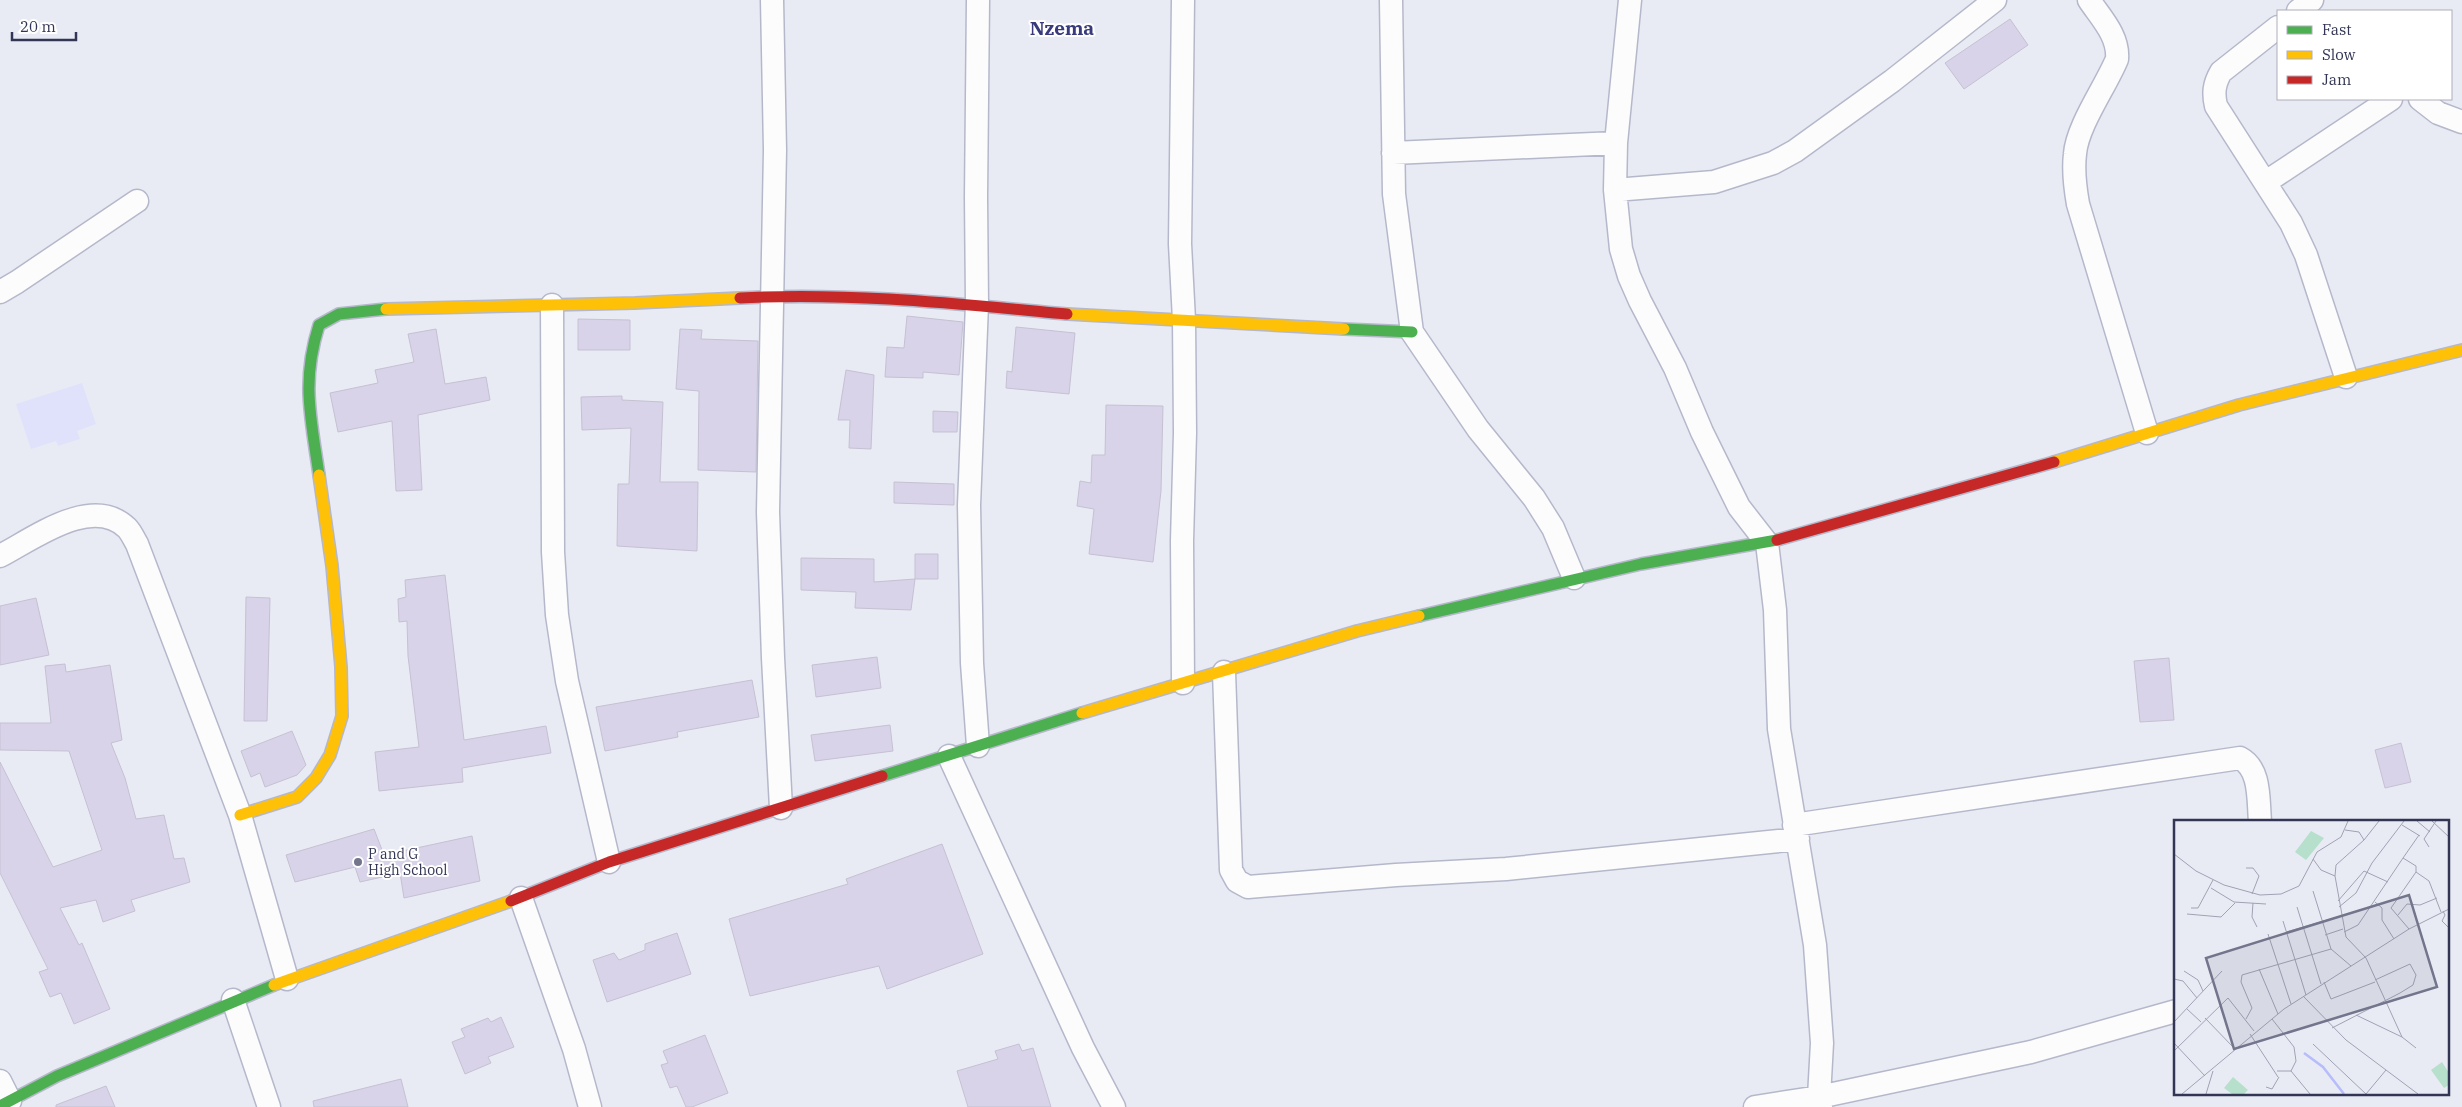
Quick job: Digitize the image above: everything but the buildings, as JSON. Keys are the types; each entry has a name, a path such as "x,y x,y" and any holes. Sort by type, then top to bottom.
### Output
{"street":[{"path":"772,0 775,150 768,512 772,658 781,808"},
{"path":"978,0 977,304 969,505 972,663 978,746"},
{"path":"1183,0 1180,244 1184,320 1185,433 1182,541 1183,683"},
{"path":"1391,0 1394,194 1412,332 1478,429 1534,498 1553,528 1574,578"},
{"path":"1630,0 1616,142 1615,190 1621,249 1632,284 1675,368 1738,507 1767,542 1775,610 1779,729 1810,905 1817,963 1822,1043 1820,1102"},
{"path":"1615,190 1714,182 1773,163 1795,150 1892,81 1995,0"},
{"path":"2089,0 2115,39 2118,53 2113,70 2080,135 2075,152 2074,180 2078,204 2147,433"},
{"path":"2299,10 2312,0"},
{"path":"2277,28 2221,72 2216,81 2213,94 2216,106 2291,223 2306,255 2346,377"},
{"path":"2266,182 2389,100"},
{"path":"2421,100 2438,113 2462,122"},
{"path":"1393,153 1616,142"},
{"path":"0,292 136,201"},
{"path":"240,815 297,797 316,778 330,755 342,716 341,667 332,566 307,392 310,352 320,325 339,314 360,310 478,305 635,303 771,296 876,298 977,304 1105,317 1412,332"},
{"path":"552,305 553,552 557,615 567,681 609,862"},
{"path":"0,1081 5,1103 57,1076 233,1000 287,979 521,898 609,862 978,746 1357,631 1574,578 1767,542 2005,476 2239,405 2346,377 2462,350"},
{"path":"0,556 52,527 86,516 108,516 127,528 137,544 240,815 287,979"},
{"path":"1224,672 1231,870 1237,881 1248,888 1396,875 1506,869 1796,832 2240,758 2249,763 2254,772 2260,820"},
{"path":"949,756 1074,1031 1114,1107"},
{"path":"521,898 574,1049 590,1107"},
{"path":"233,1000 269,1107"},
{"path":"1754,1107 1820,1102 2031,1052 2174,1012"}],"shaded area":[{"path":"82,383 96,424 77,431 80,439 58,446 56,441 31,449 16,404"}],"traffic: fast":[{"path":"319,475 309,400 310,364 319,325 339,314 386,309"},
{"path":"1344,329 1412,332"},
{"path":"1419,616 1641,564 1777,540"},
{"path":"882,776 1082,713"},
{"path":"0,1106 57,1076 274,985"}],"traffic: slow":[{"path":"386,309 635,303 740,298"},
{"path":"1067,314 1344,329"},
{"path":"2054,462 2239,405 2462,350"},
{"path":"240,815 297,797 316,778 330,755 342,716 341,667 332,566 319,475"},
{"path":"1082,713 1357,631 1419,616"},
{"path":"274,985 511,901"}],"traffic: jam":[{"path":"740,298 822,297 904,300 1067,314"},
{"path":"1777,540 2054,462"},
{"path":"511,901 609,862 882,776"}],"place":[{"name":"P and G High School","path":"358,862"}],"district":[{"name":"Nzema","path":"1062,28"}]}
